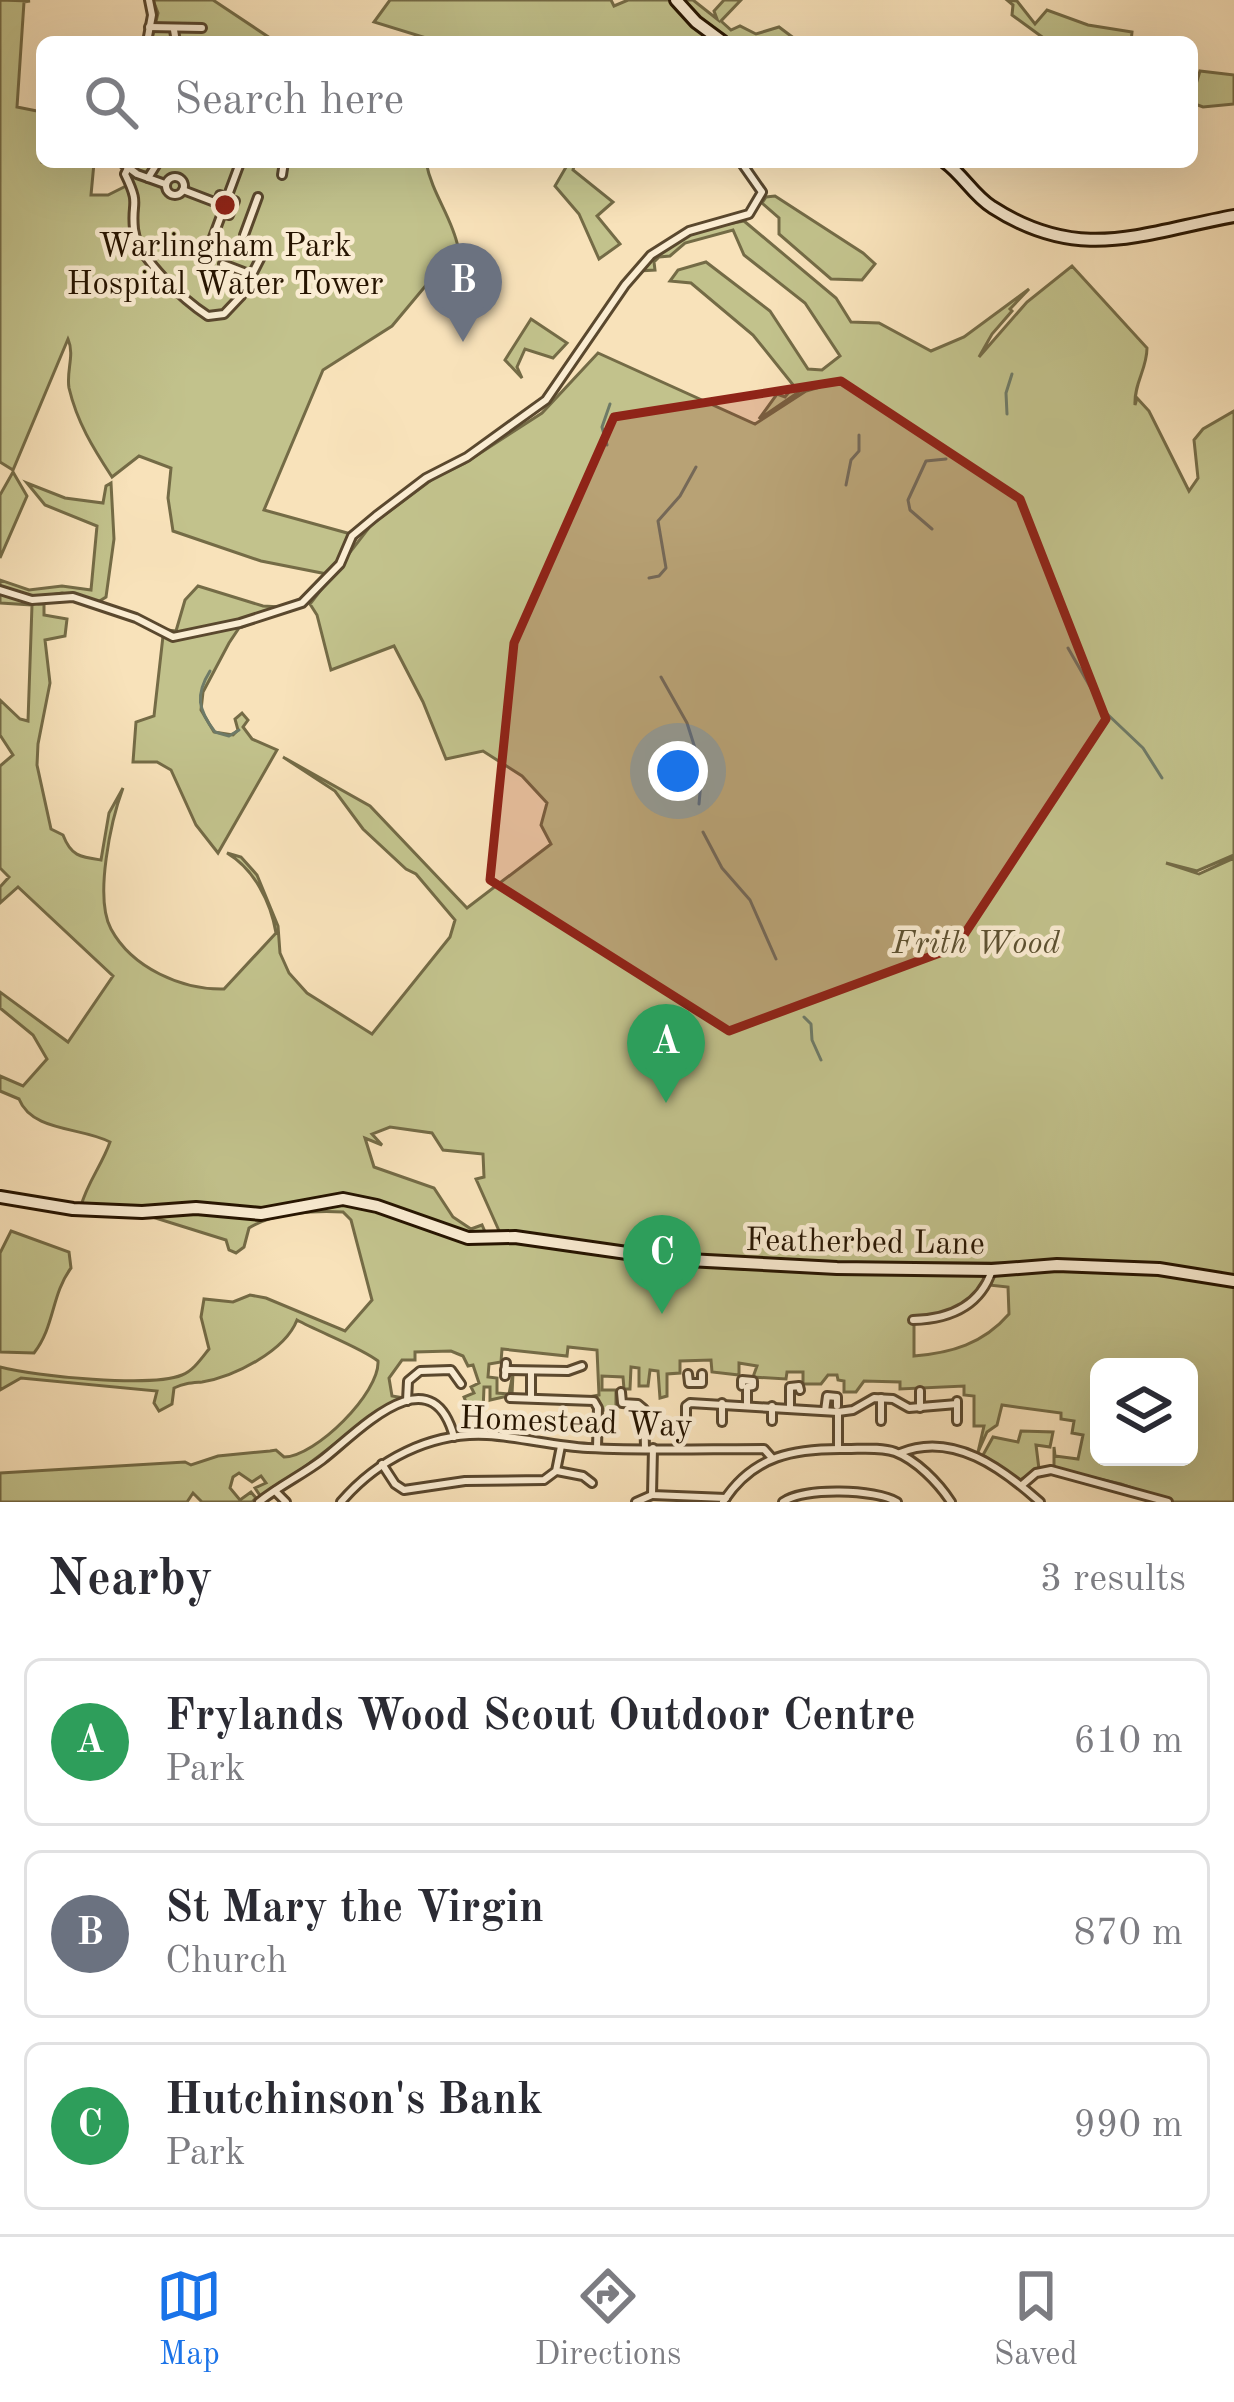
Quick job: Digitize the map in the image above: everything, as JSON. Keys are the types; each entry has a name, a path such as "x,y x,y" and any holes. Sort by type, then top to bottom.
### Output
{"street":[{"path":"148,36 149,0"},
{"path":"676,0 715,36"},
{"path":"149,27 202,28"},
{"path":"174,30 175,36"},
{"path":"124,168 137,200 137,239 181,296 208,316 219,316 241,296 264,251"},
{"path":"130,168 166,184 177,178 183,190 217,202"},
{"path":"148,178 154,168"},
{"path":"227,198 238,168"},
{"path":"282,175 283,168"},
{"path":"0,590 22,598 74,597 181,637 302,603 327,581 352,536 366,524 403,494 467,457 546,400 651,255 689,231 749,214 762,192 745,168"},
{"path":"951,168 993,208 1072,240 1120,240 1234,216"},
{"path":"220,195 235,201 229,215 214,210 217,202 220,195"},
{"path":"244,235 258,197"},
{"path":"232,208 251,215"},
{"path":"209,248 222,213"},
{"path":"223,264 249,274"},
{"name":"Featherbed Lane","path":"0,1197 22,1204 101,1211 196,1208 261,1214 303,1203 356,1200 468,1238 515,1237 669,1259 992,1270 1057,1265 1159,1269 1234,1281"},
{"path":"913,1319 941,1318 965,1307 983,1289 992,1270"},
{"path":"505,1370 570,1371 581,1366"},
{"path":"531,1370 531,1398"},
{"path":"407,1401 408,1382 420,1371 452,1371 461,1384"},
{"path":"688,1374 689,1384 695,1385 702,1383 702,1374"},
{"path":"695,1385 695,1403"},
{"path":"747,1387 747,1406"},
{"path":"790,1407 790,1387 800,1390"},
{"path":"920,1391 920,1408"},
{"path":"621,1392 622,1403 644,1409 652,1495"},
{"path":"825,1412 826,1396 837,1396 838,1449"},
{"path":"686,1420 686,1405 695,1403 825,1412 853,1410 867,1400 881,1398 920,1408 957,1402 957,1421"},
{"path":"881,1398 881,1420"},
{"path":"509,1399 595,1402 597,1448"},
{"path":"259,1502 323,1460 382,1410 407,1401 438,1408 454,1437"},
{"path":"722,1403 722,1422"},
{"path":"772,1406 772,1421"},
{"name":"Homestead Way","path":"341,1502 382,1464 414,1448 454,1437 489,1435 597,1448 758,1449 767,1450 772,1458"},
{"path":"382,1464 404,1490 465,1481 544,1480 556,1471 561,1446"},
{"path":"636,1502 652,1495 726,1500 744,1475 772,1458 801,1449 900,1453 948,1449 980,1455 1040,1502"},
{"path":"900,1453 930,1476 947,1501"},
{"path":"556,1471 583,1476 592,1483"},
{"path":"1022,1486 1036,1473 1054,1471 1168,1502"},
{"path":"275,1491 286,1502"},
{"path":"783,1502 797,1494 878,1493 897,1502"}],"highlighted area":[{"path":"841,381 1020,499 1106,719 956,947 729,1031 490,880 514,643 614,417"}],"green space":[{"path":"0,0 30,1 24,2 17,107 36,111 36,168 94,168 91,195 108,195 128,185 124,168 428,168 458,247 392,326 323,370 264,510 358,536 332,575 261,561 173,531 168,498 171,468 139,456 112,477 72,400 68,339 13,470 0,462"},
{"path":"153,0 213,0 267,36 152,36 158,13"},
{"path":"390,0 611,0 614,6 628,0 693,0 717,19 714,11 724,0 741,0 721,21 731,30 740,26 756,34 779,27 791,36 420,36 374,22"},
{"path":"1007,0 1017,1 1035,24 1047,10 1088,25 1132,32 1132,36 1041,36 1012,15 1013,5"},
{"path":"1200,71 1234,75 1234,104 1198,105"},
{"path":"566,168 574,168 613,202 597,216 620,244 599,259 579,214 555,186"},
{"path":"775,196 875,264 862,280 831,279 779,234 779,218 762,203"},
{"name":"Frith Wood","path":"744,221 836,298 851,322 879,323 931,351 964,337 1029,289 979,357 1027,302 1072,266 1147,348 1135,405 1137,398 1149,411 1189,491 1198,478 1194,440 1203,429 1234,411 1234,855 1197,871 1166,863 1199,874 1234,858 1234,1279 1168,1268 1059,1263 784,1263 639,1253 500,1233 476,1179 484,1177 483,1154 443,1150 432,1133 390,1127 372,1134 382,1145 365,1138 374,1167 434,1188 453,1217 471,1229 482,1225 486,1234 468,1235 370,1200 357,1197 356,1202 466,1240 510,1239 763,1268 990,1272 977,1294 960,1307 914,1318 914,1356 966,1345 1009,1314 1008,1287 989,1285 995,1272 1058,1267 1160,1271 1234,1283 1234,1502 1171,1502 1121,1484 1054,1469 1054,1447 1055,1456 1078,1459 1083,1435 1072,1433 1074,1421 1061,1419 1061,1413 1002,1405 997,1425 987,1432 978,1452 984,1426 974,1426 974,1396 964,1395 964,1386 900,1389 900,1382 864,1381 856,1392 844,1392 844,1381 837,1375 828,1375 821,1384 803,1384 803,1372 787,1372 786,1379 753,1377 757,1366 739,1363 739,1375 712,1372 711,1360 680,1361 680,1373 667,1374 667,1396 660,1398 658,1371 650,1370 648,1386 639,1386 639,1368 631,1367 630,1389 624,1389 623,1377 602,1376 602,1390 616,1390 616,1410 601,1410 589,1397 599,1395 597,1350 568,1347 567,1356 502,1349 501,1362 489,1364 488,1377 497,1378 497,1393 509,1394 513,1373 512,1395 490,1400 490,1387 484,1387 483,1411 471,1414 464,1397 474,1393 471,1387 479,1383 473,1365 451,1351 415,1352 415,1360 402,1360 389,1378 392,1396 404,1398 279,1485 261,1497 255,1488 266,1483 261,1476 252,1482 239,1473 233,1477 230,1488 240,1500 251,1492 256,1498 252,1502 202,1502 193,1493 187,1502 0,1502 0,1473 191,1465 218,1456 276,1450 284,1457 297,1454 328,1435 357,1405 369,1390 378,1361 297,1320 282,1342 257,1361 215,1379 174,1388 172,1404 159,1411 154,1403 157,1391 21,1378 0,1390 0,1367 120,1381 182,1375 209,1349 201,1317 204,1299 266,1298 345,1331 372,1300 351,1220 343,1212 294,1214 259,1223 249,1228 244,1247 236,1253 229,1250 226,1240 130,1210 81,1206 110,1142 35,1118 19,1099 0,1091 0,1076 23,1086 47,1059 33,1035 0,1008 0,992 68,1042 113,976 18,887 0,903 0,887 9,877 0,868 0,766 13,755 0,735 0,700 28,721 32,605 0,603 0,580 29,590 62,586 91,590 97,526 45,505 27,483 65,498 103,503 111,483 114,539 106,597 98,602 62,593 39,597 44,615 67,619 65,636 45,640 50,683 37,765 51,829 87,858 101,860 109,813 123,788 104,879 111,929 132,955 160,974 192,986 224,989 276,933 260,887 227,853 241,857 257,875 278,926 280,953 289,973 307,993 372,1034 450,937 455,920 416,874 363,829 335,791 283,757 370,806 467,908 551,844 541,825 547,803 522,776 483,751 446,759 394,646 331,670 310,604 371,525 434,478 542,413 598,353 755,424 820,387 806,387 759,419 777,394 785,397 794,386 753,335 691,283 670,281 678,270 706,262 770,311 808,369 822,370 840,356 805,303 744,255 733,230 685,243 670,256 659,257 655,270 637,271 673,243 699,231"},
{"path":"531,319 567,343 553,358 525,349 517,367 522,378 505,360"},
{"path":"13,472 27,496 0,558 0,495"},
{"path":"198,586 280,607 281,612 239,628 203,692 201,710 214,732 233,735 238,730 235,719 242,713 248,720 243,727 252,739 277,750 218,853 196,825 171,770 157,762 133,762 136,722 154,716 163,636 168,630 176,631 185,600"},
{"path":"11,1231 69,1252 71,1268 34,1353 0,1352 0,1253"},
{"path":"1021,1431 1053,1432 1050,1447 1036,1445 1039,1469 1020,1480 983,1455 993,1437 1018,1442"}],"waterway":[{"path":"1007,414 1012,374"},
{"path":"607,445 602,427 610,404"},
{"path":"846,485 851,460 859,451 859,435"},
{"path":"932,529 910,510 908,500 926,461 946,459"},
{"path":"649,578 666,568 658,521 680,496 696,467"},
{"path":"1068,648 1104,711 1143,748 1162,778"},
{"path":"210,671 200,702 205,717 215,732 229,736 239,730"},
{"path":"661,677 687,723 702,770 699,804"},
{"path":"703,832 722,868 750,900 776,959"},
{"path":"804,1017 811,1024 821,1060"}],"place":[{"name":"Warlingham Park Hospital Water Tower","path":"225,205"},
{"name":"St Mary the Virgin","path":"463,342"},
{"name":"Frylands Wood Scout Outdoor Centre","path":"666,1103"},
{"name":"Hutchinson's Bank","path":"662,1314"}]}
